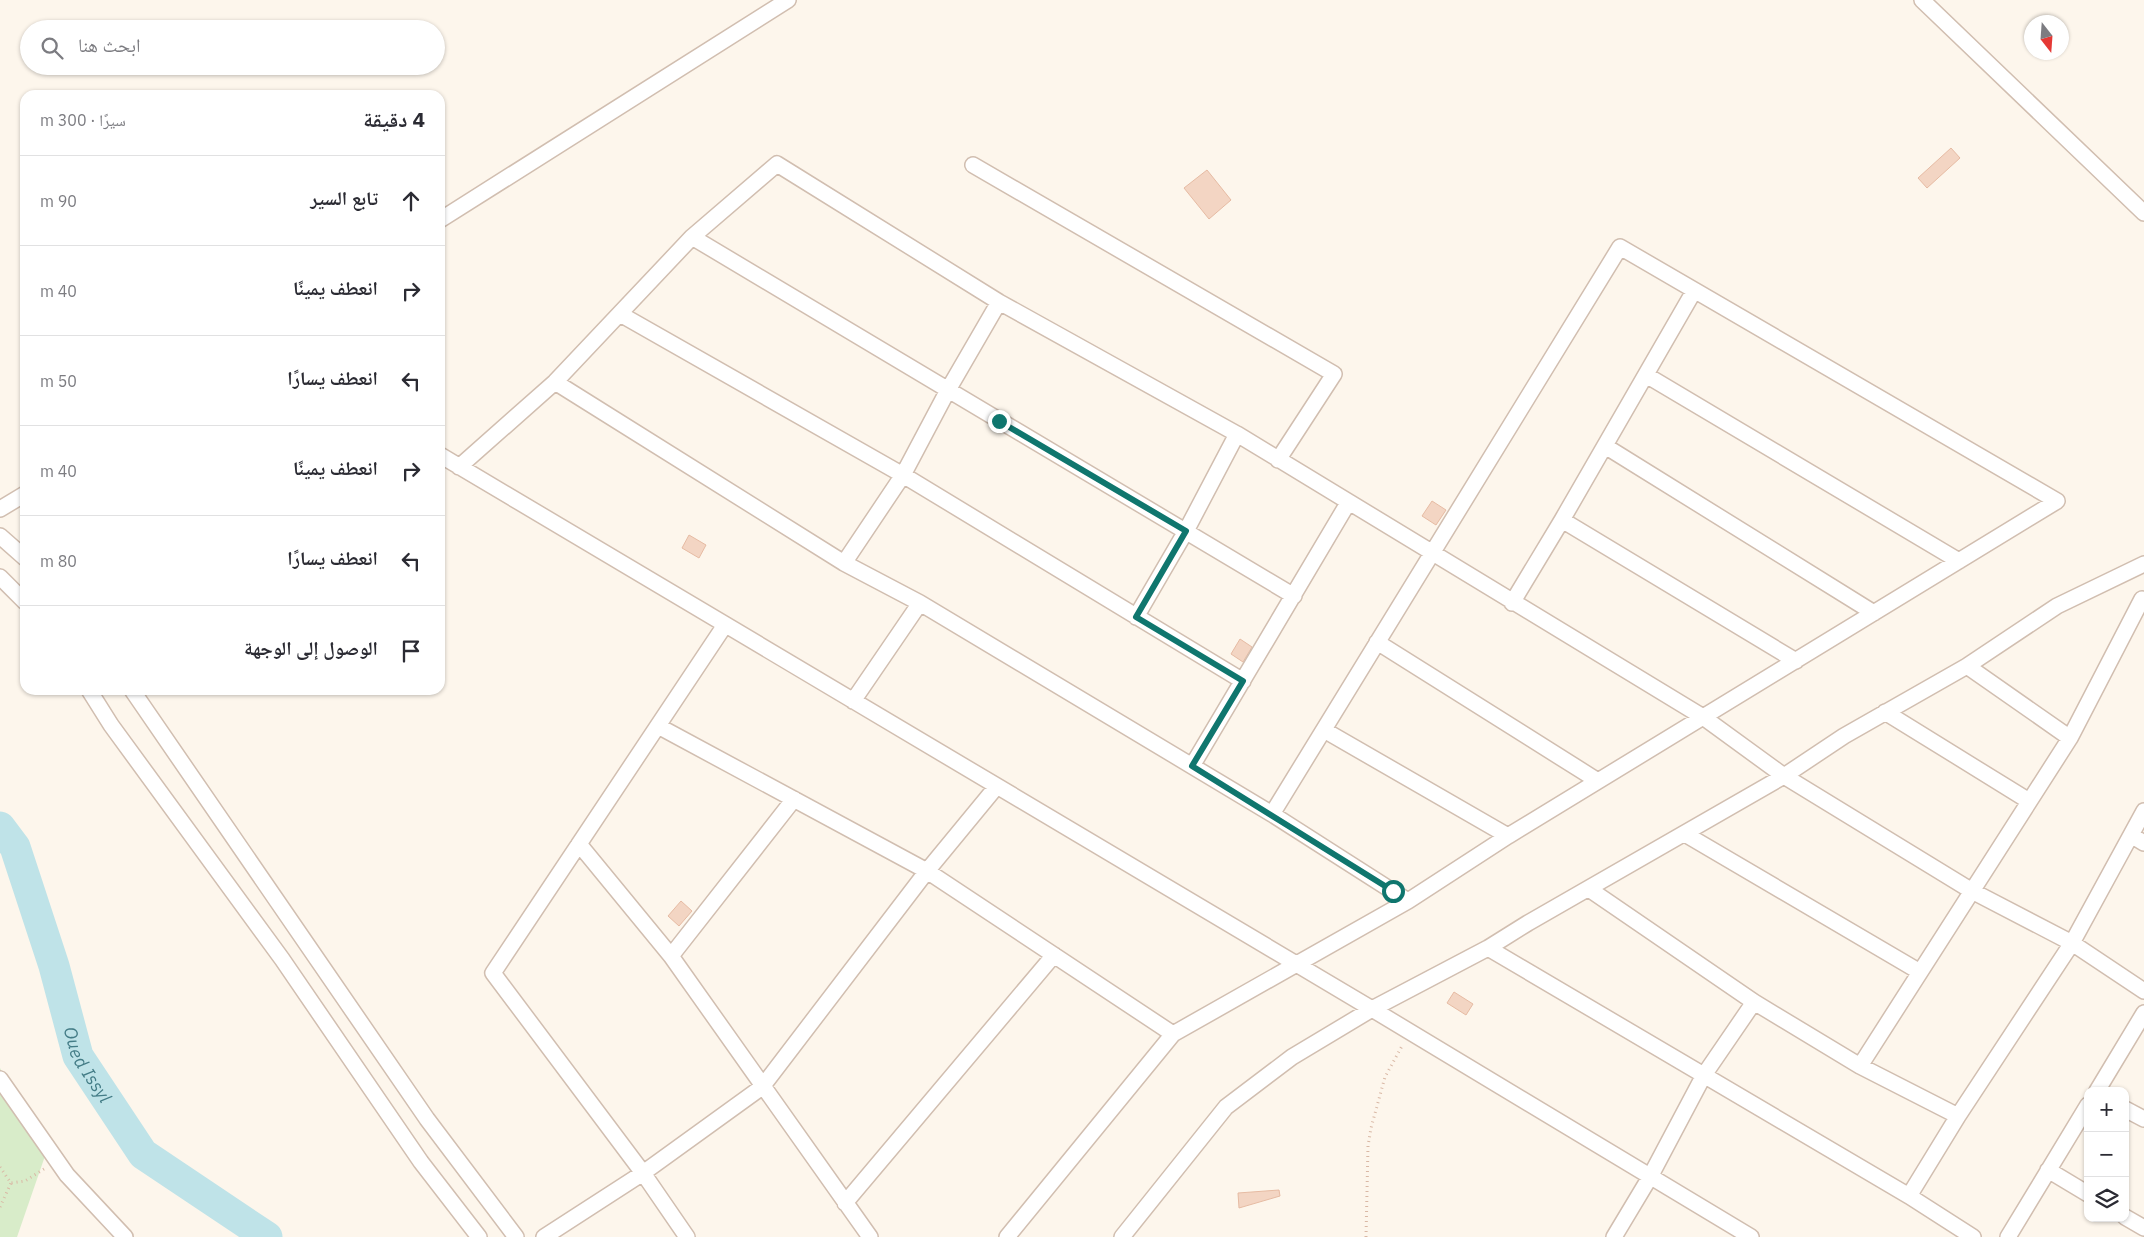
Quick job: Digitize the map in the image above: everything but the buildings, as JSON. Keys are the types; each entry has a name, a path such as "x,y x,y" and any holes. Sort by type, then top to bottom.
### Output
{"street":[{"path":"445,217 788,0"},
{"path":"1922,0 2144,213"},
{"path":"459,467 555,382 692,238 776,164 999,302 1237,434 1703,718 1784,776 1972,891 2072,943 2144,991"},
{"path":"973,165 1334,374 1278,460"},
{"path":"692,238 1294,596"},
{"path":"1007,1237 1173,1034 1408,901 1508,836 2057,502 1620,247 1272,814"},
{"path":"1512,602 1562,520 1694,291"},
{"path":"844,563 903,475 948,390 999,302"},
{"path":"620,314 903,475 1243,681"},
{"path":"1646,375 1959,561"},
{"path":"555,382 844,563 920,603 1192,766 1272,814 1408,901"},
{"path":"1136,617 1186,531 1237,434"},
{"path":"1605,446 1874,613"},
{"path":"445,458 1372,1009 1751,1237"},
{"path":"0,510 20,497"},
{"path":"1192,766 1348,503"},
{"path":"1562,520 1796,661"},
{"path":"0,536 20,554"},
{"path":"1122,1237 1226,1107 1292,1057 1372,1009 1488,948 1528,923 1784,776 1844,736 1966,666 2057,606 2144,564"},
{"path":"0,577 20,597"},
{"path":"1860,1066 2070,738 2142,599 2144,600"},
{"path":"853,701 920,603"},
{"path":"687,1237 642,1172 493,972 725,625"},
{"path":"1377,642 1598,781"},
{"path":"1966,666 2070,738"},
{"path":"92,695 117,733 282,959 421,1162 479,1237"},
{"path":"138,695 427,1119 516,1237"},
{"path":"1886,712 2029,801"},
{"path":"658,726 927,870 1173,1034"},
{"path":"1324,730 1508,836"},
{"path":"544,1237 642,1172 762,1087 927,870 996,786"},
{"path":"671,956 794,800"},
{"path":"1909,1196 1958,1116 2072,943 2144,811"},
{"path":"1685,834 1920,972"},
{"path":"2131,835 2144,843"},
{"path":"579,844 671,956 870,1237"},
{"path":"1589,889 1754,1002 1860,1066 1958,1116"},
{"path":"1488,948 1909,1196 1973,1237"},
{"path":"845,1203 1054,955"},
{"path":"1614,1237 1650,1177 1704,1075 1754,1002"},
{"path":"2098,1087 2144,1013"},
{"path":"0,1079 57,1161 125,1237"},
{"path":"2129,1111 2144,1119"},
{"path":"2008,1237 2084,1112"},
{"path":"2048,1170 2084,1192"},
{"path":"2129,1219 2144,1228"}],"path":[{"path":"1366,1237 1368,1146 1374,1116 1385,1078 1409,1032"},
{"path":"11,1183 25,1181 57,1161"},
{"path":"0,1167 11,1183"},
{"path":"0,1207 11,1183"}],"green space":[{"path":"0,1068 45,1156 17,1237 0,1237"}],"waterway":[{"name":"Oued Issyl","path":"0,827 15,847 54,966 78,1056 143,1154 267,1237"}],"route":[{"path":"999,421 1186,531 1136,617 1243,681 1192,766 1393,891"}]}
